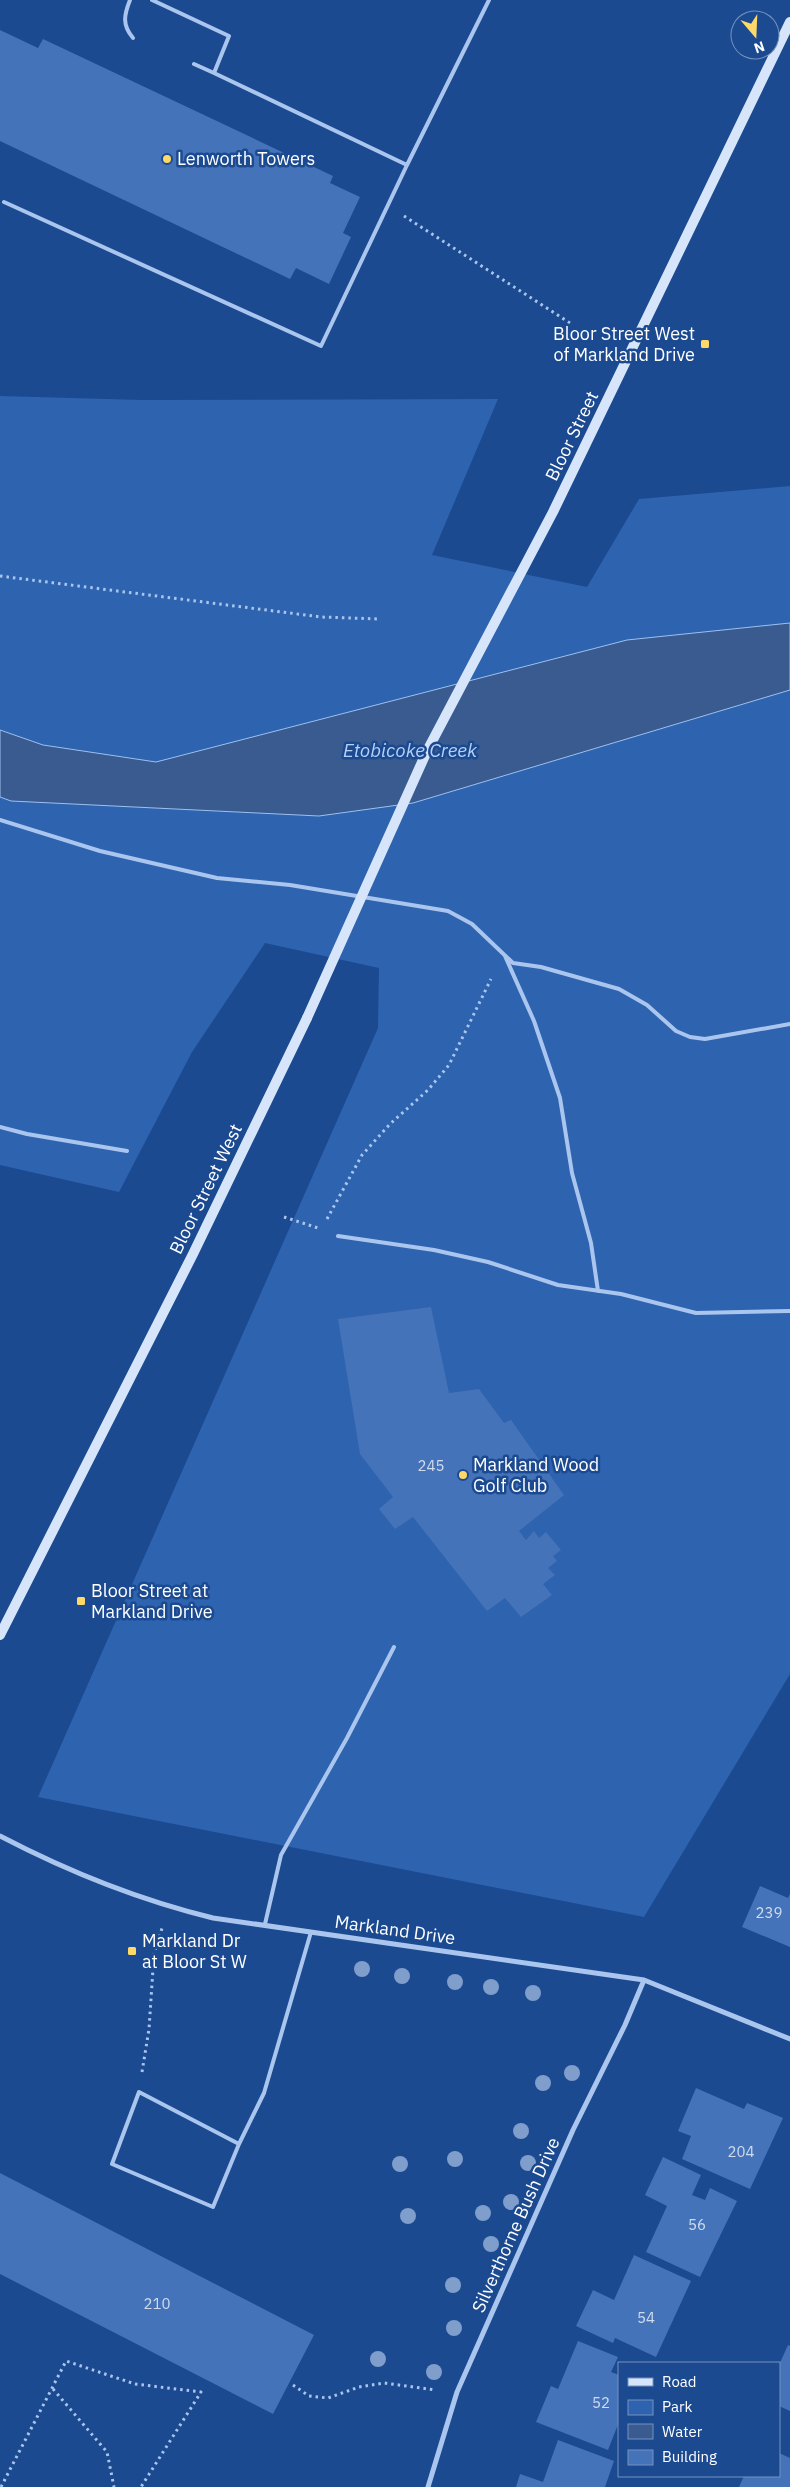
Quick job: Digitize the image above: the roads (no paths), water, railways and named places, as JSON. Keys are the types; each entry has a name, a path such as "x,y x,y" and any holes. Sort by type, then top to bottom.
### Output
{"main road":[{"name":"Bloor Street","path":"427,752 553,512 790,22"},
{"name":"Bloor Street West","path":"0,1635 193,1254 307,1018 427,752"}],"street":[{"name":"Markland Drive","path":"0,1836 74,1871 170,1907 213,1918 644,1980 790,2039"},
{"name":"Silverthorne Bush Drive","path":"428,2487 457,2392 573,2130 625,2025 644,1980"}],"lane":[{"path":"130,0 124,14 125,29 133,38"},
{"path":"152,0 229,36 214,73"},
{"path":"4,202 321,346 407,165 489,0"},
{"path":"194,64 407,165"},
{"path":"0,820 100,851 217,878 290,884 448,911 472,924 513,963 541,967 619,989 647,1005 676,1031 690,1037 705,1039 790,1024"},
{"path":"504,954 534,1021 560,1098 572,1173 591,1244 598,1291"},
{"path":"0,1127 26,1134 127,1151"},
{"path":"338,1236 434,1250 488,1262 558,1286 621,1294 696,1313 790,1310"},
{"path":"265,1924 282,1855 394,1647"},
{"path":"239,2144 139,2092 112,2164 213,2207 239,2144 264,2093 311,1932"}],"water":[{"name":"Etobicoke Creek","path":"790,623 790,690 413,803 319,816 11,801 0,797 0,730 43,745 156,762 627,640"}],"place":[{"name":"Lenworth Towers","path":"167,159"},
{"name":"Bloor Street West of Markland Drive","path":"705,344"},
{"name":"Markland Wood Golf Club","path":"463,1475"},
{"name":"Bloor Street at Markland Drive","path":"81,1601"},
{"name":"Markland Dr at Bloor St W","path":"132,1951"}]}
